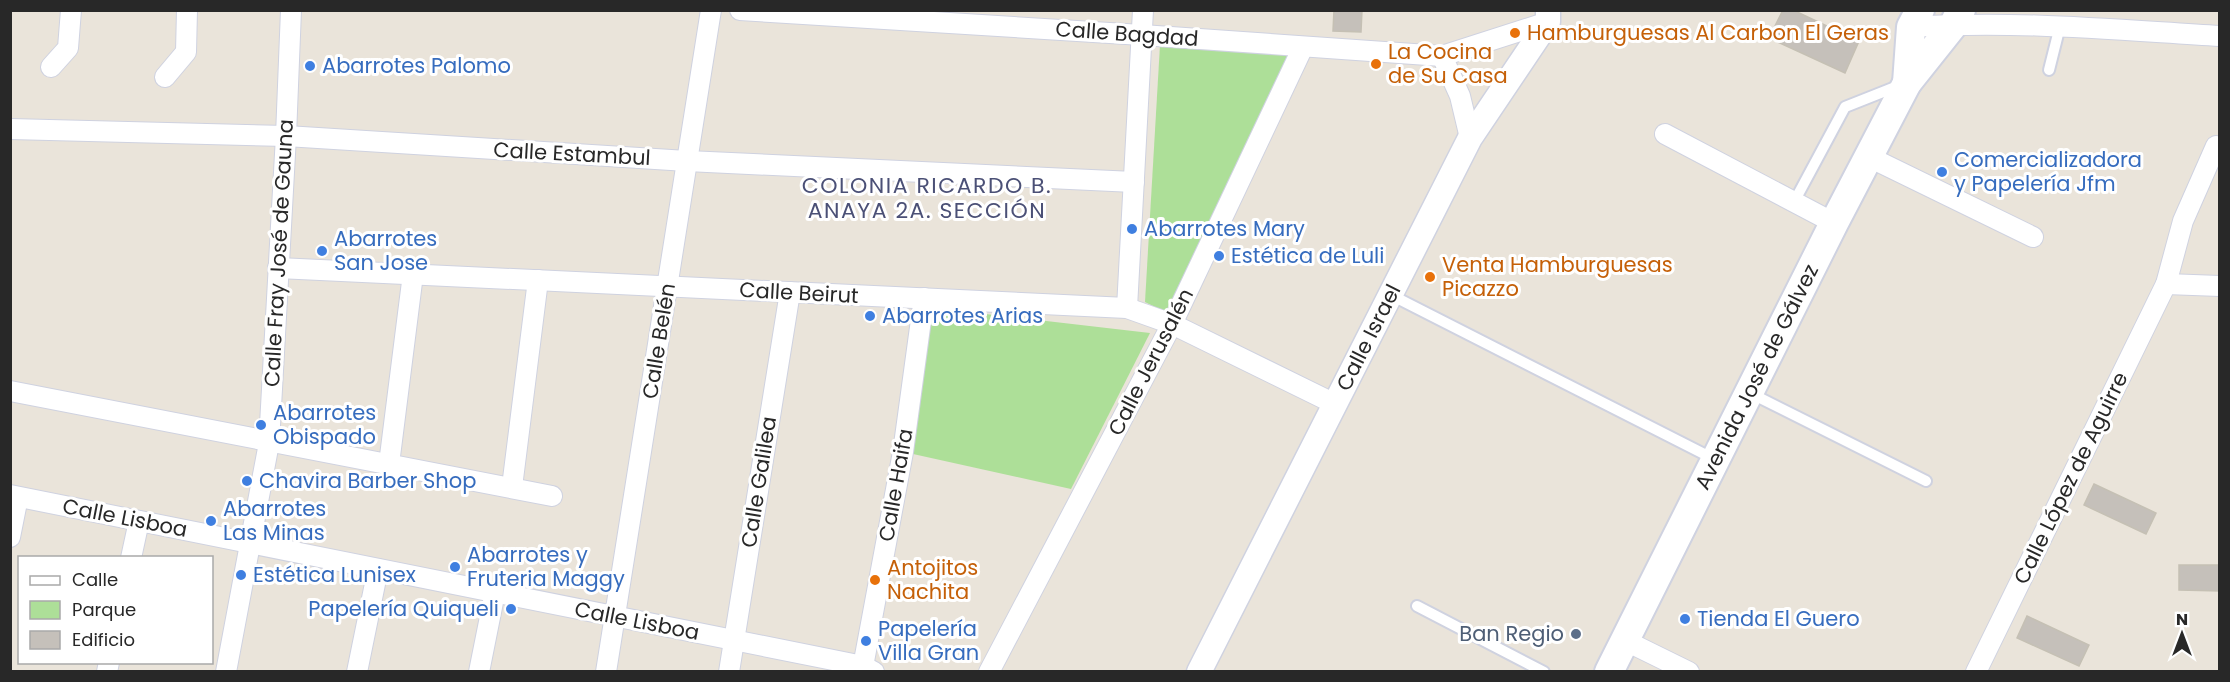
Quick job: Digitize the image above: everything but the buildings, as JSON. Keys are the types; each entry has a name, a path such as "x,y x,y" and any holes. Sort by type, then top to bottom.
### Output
{"main road":[{"name":"Avenida José de Gálvez","path":"1609,672 1834,223 1907,83 1958,17"},
{"name":"Avenida José de Gálvez","path":"1907,83 1916,19"}],"street":[{"path":"51,67 68,48 71,10"},
{"path":"165,77 186,52 187,10"},
{"name":"Calle Fray José de Gauna","path":"226,672 269,443 291,10"},
{"name":"Calle Belén","path":"606,672 711,10"},
{"name":"Calle Bagdad","path":"740,10 1442,56 1548,16"},
{"path":"1127,308 1143,10"},
{"name":"Calle Israel","path":"1199,672 1470,138 1548,16"},
{"path":"1916,19 1958,17 2220,36"},
{"name":"Calle Jerusalén","path":"988,672 1172,324 1303,47"},
{"path":"1442,56 1460,96 1470,138"},
{"name":"Calle Estambul","path":"10,129 286,136 687,161 1134,182"},
{"path":"1665,134 1834,223"},
{"name":"Calle López de Aguirre","path":"1976,672 2166,284 2183,221 2216,146"},
{"path":"1869,157 2032,237"},
{"name":"Calle Beirut","path":"278,268 1127,308 1172,324 1335,404"},
{"path":"389,464 413,274"},
{"path":"512,487 538,280"},
{"path":"2166,284 2220,286"},
{"name":"Calle Galilea","path":"729,672 790,292"},
{"name":"Calle Haifa","path":"866,670 903,452 924,298"},
{"path":"10,391 552,496"},
{"path":"10,537 14,496"},
{"name":"Calle Lisboa","path":"14,496 734,640 866,670"},
{"path":"131,556 139,521"},
{"path":"357,672 378,569"},
{"path":"479,672 495,592"},
{"path":"1624,640 1689,672"}],"lane":[{"path":"2049,70 2060,26"},
{"path":"1794,202 1845,107 1907,83"},
{"path":"1391,295 1717,460"},
{"path":"1750,393 1926,481"},
{"path":"1417,606 1544,672"}],"green space":[{"path":"1160,45 1289,54 1169,314 1145,302"},
{"path":"924,307 1150,333 1071,489 904,452"}],"place":[{"name":"Hamburguesas Al Carbon El Geras","path":"1515,33"},
{"name":"La Cocina de Su Casa","path":"1376,64"},
{"name":"Abarrotes Palomo","path":"310,66"},
{"name":"Comercializadora y Papelería Jfm","path":"1942,172"},
{"name":"Abarrotes Mary","path":"1132,229"},
{"name":"Abarrotes San Jose","path":"322,251"},
{"name":"Estética de Luli","path":"1219,256"},
{"name":"Venta Hamburguesas Picazzo","path":"1430,277"},
{"name":"Abarrotes Arias","path":"870,316"},
{"name":"Abarrotes Obispado","path":"261,425"},
{"name":"Chavira Barber Shop","path":"247,481"},
{"name":"Abarrotes Las Minas","path":"211,521"},
{"name":"Abarrotes y Fruteria Maggy","path":"455,567"},
{"name":"Estética Lunisex","path":"241,575"},
{"name":"Antojitos Nachita","path":"875,580"},
{"name":"Papelería Quiqueli","path":"511,609"},
{"name":"Tienda El Guero","path":"1685,619"},
{"name":"Ban Regio","path":"1576,634"},
{"name":"Papelería Villa Gran","path":"866,641"}],"district":[{"name":"COLONIA RICARDO B. ANAYA 2A. SECCIÓN","path":"927,198"}]}
